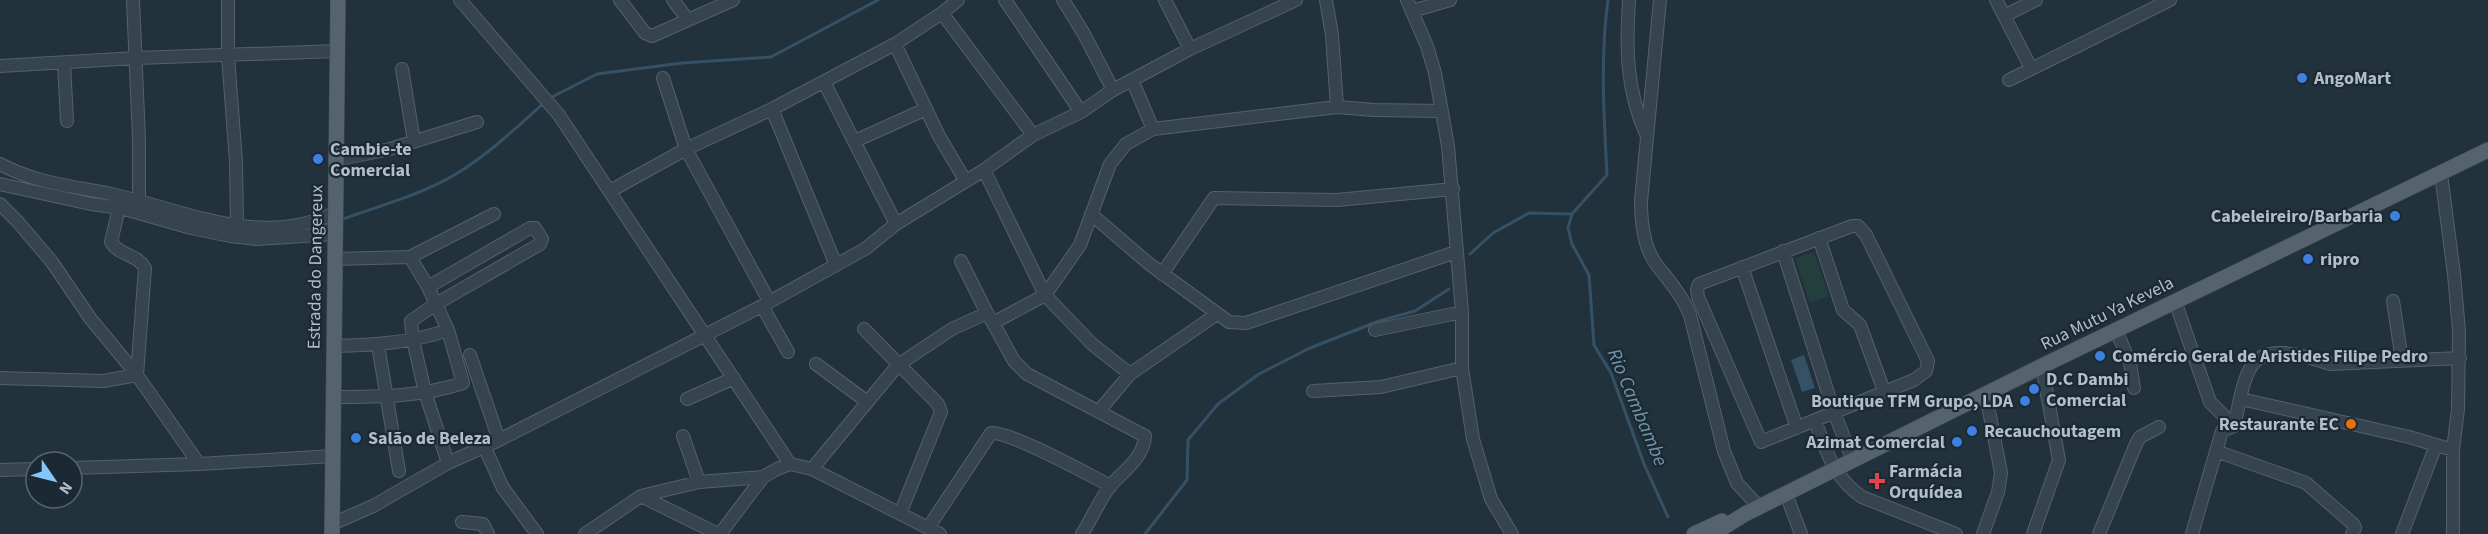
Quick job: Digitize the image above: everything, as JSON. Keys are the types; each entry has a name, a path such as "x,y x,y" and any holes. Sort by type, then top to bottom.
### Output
{"main road":[{"name":"Estrada do Dangereux","path":"332,529 338,0"},
{"name":"Rua Mutu Ya Kevela","path":"1694,534 1718,528 2042,366 2488,151"}],"street":[{"path":"133,0 140,147 138,203"},
{"path":"228,0 228,56 236,162 237,227"},
{"path":"460,0 559,115 790,464"},
{"path":"620,0 648,36 734,0"},
{"path":"673,0 688,20"},
{"path":"610,191 686,149 772,109 895,44 958,0"},
{"path":"1005,0 1081,112"},
{"path":"1063,0 1084,34 1113,90"},
{"path":"1165,0 1190,49"},
{"path":"332,529 448,463 499,440 765,304 866,249 896,224 984,170 1034,135 1081,112 1113,90 1190,49 1296,0"},
{"path":"1326,0 1332,35 1337,106"},
{"path":"1449,0 1409,5 1427,46 1442,111 1454,189 1456,252 1462,312 1462,368 1473,439 1491,499 1512,534"},
{"path":"1629,0 1626,48 1631,89 1648,138"},
{"path":"1660,0 1641,219 1646,242 1655,262 1684,301 1690,315 1724,452 1752,511"},
{"path":"1996,0 2031,68"},
{"path":"2004,16 2036,0"},
{"path":"2009,80 2170,0"},
{"path":"942,13 1034,135"},
{"path":"895,44 926,109 965,180"},
{"path":"0,66 137,58 337,51"},
{"path":"64,63 67,121"},
{"path":"402,69 414,141"},
{"path":"663,78 686,149 788,352"},
{"path":"1132,80 1153,129"},
{"path":"824,82 896,224"},
{"path":"812,469 898,365 952,329 990,318 1045,295 1080,246 1110,164 1126,144 1153,129 1337,106 1374,110 1442,111"},
{"path":"772,109 836,265"},
{"path":"855,141 926,109"},
{"path":"335,160 390,149 477,122"},
{"path":"0,164 22,176 111,194 138,203 237,227 295,227 316,222 334,222"},
{"path":"984,170 1045,295 1092,344 1130,374"},
{"path":"2441,174 2454,274 2460,358 2458,409 2453,450 2453,534"},
{"path":"0,184 118,208 230,236 257,239 334,222"},
{"path":"1162,274 1214,198 1337,200 1454,189"},
{"path":"0,204 52,262 90,318 137,375 199,464"},
{"path":"118,208 111,242 116,249 137,258 145,268 137,375"},
{"path":"334,259 410,257 494,214"},
{"path":"1091,214 1162,274 1229,322 1246,323 1456,252"},
{"path":"1851,226 1863,229 1928,361 1926,371 1815,421 1760,441 1697,290 1699,284 1820,238 1851,226"},
{"path":"428,287 530,228 535,228 542,239 540,244 411,321 425,392 448,463"},
{"path":"1820,238 1843,309 1860,325 1884,391"},
{"path":"1783,251 1834,412 1853,461"},
{"path":"333,397 386,397 425,392 463,383 448,330 428,287 410,257"},
{"path":"961,261 1014,361 1027,374 1145,436 1145,441 1128,470 1111,486 1082,534"},
{"path":"1742,267 1797,428"},
{"path":"2175,301 2210,402 2234,426"},
{"path":"2393,301 2402,360"},
{"path":"1375,330 1462,312"},
{"path":"1099,411 1130,374 1217,314"},
{"path":"864,329 938,404 941,412 900,513"},
{"path":"333,346 378,345 413,340 448,330"},
{"path":"2116,330 2130,363 2133,388"},
{"path":"378,345 399,471"},
{"path":"2234,426 2245,382 2253,364 2274,354 2312,357 2331,364 2460,358"},
{"path":"470,355 499,440"},
{"path":"816,364 866,401"},
{"path":"2033,534 2059,460 2042,366"},
{"path":"1313,391 1381,387 1462,368"},
{"path":"0,378 103,381 137,375"},
{"path":"687,399 734,378"},
{"path":"1983,534 1998,492 2001,473 1986,395"},
{"path":"2241,399 2453,450"},
{"path":"1815,421 1835,470 1844,483 1862,497 1933,529 1956,534"},
{"path":"2192,534 2222,431 2234,426"},
{"path":"2099,534 2136,444 2140,437 2159,427"},
{"path":"642,496 719,534 763,477 790,464 812,469 936,532 991,433 1002,434 1041,451 1111,486"},
{"path":"683,436 699,482"},
{"path":"2402,534 2436,445"},
{"path":"484,446 503,488 537,534"},
{"path":"2216,451 2306,483 2353,524 2355,528 2352,534"},
{"path":"84,468 333,456"},
{"path":"0,470 24,469"},
{"path":"585,534 642,496 699,482 763,477"},
{"path":"1786,494 1801,534"},
{"path":"462,522 483,524 488,534"}],"green space":[{"path":"1814,252 1829,296 1810,303 1795,258"}],"water":[{"path":"1804,355 1815,388 1802,392 1791,360"}],"waterway":[{"path":"550,98 597,74 682,63 771,57 878,0"},
{"name":"Rio Cambambe","path":"1608,0 1603,65 1607,175 1572,214 1568,228 1572,244 1589,275 1594,345 1611,373 1644,464 1668,517"},
{"path":"340,220 414,194 456,174 491,149 545,102"},
{"path":"1470,254 1493,233 1529,213 1572,214"},
{"path":"314,227 331,223"},
{"path":"1145,534 1187,480 1188,440 1218,404 1259,374 1310,348 1379,321 1415,311 1449,289"}],"place":[{"name":"AngoMart","path":"2302,78"},
{"name":"Cambie-te Comercial","path":"318,159"},
{"name":"Cabeleireiro/Barbaria","path":"2395,216"},
{"name":"ripro","path":"2308,259"},
{"name":"Comércio Geral de Aristides Filipe Pedro","path":"2100,356"},
{"name":"D.C Dambi Comercial","path":"2034,389"},
{"name":"Boutique TFM Grupo, LDA","path":"2025,401"},
{"name":"Restaurante EC","path":"2351,424"},
{"name":"Recauchoutagem","path":"1972,431"},
{"name":"Salão de Beleza","path":"356,438"},
{"name":"Azimat Comercial","path":"1957,442"},
{"name":"Farmácia Orquídea","path":"1877,481"}]}
